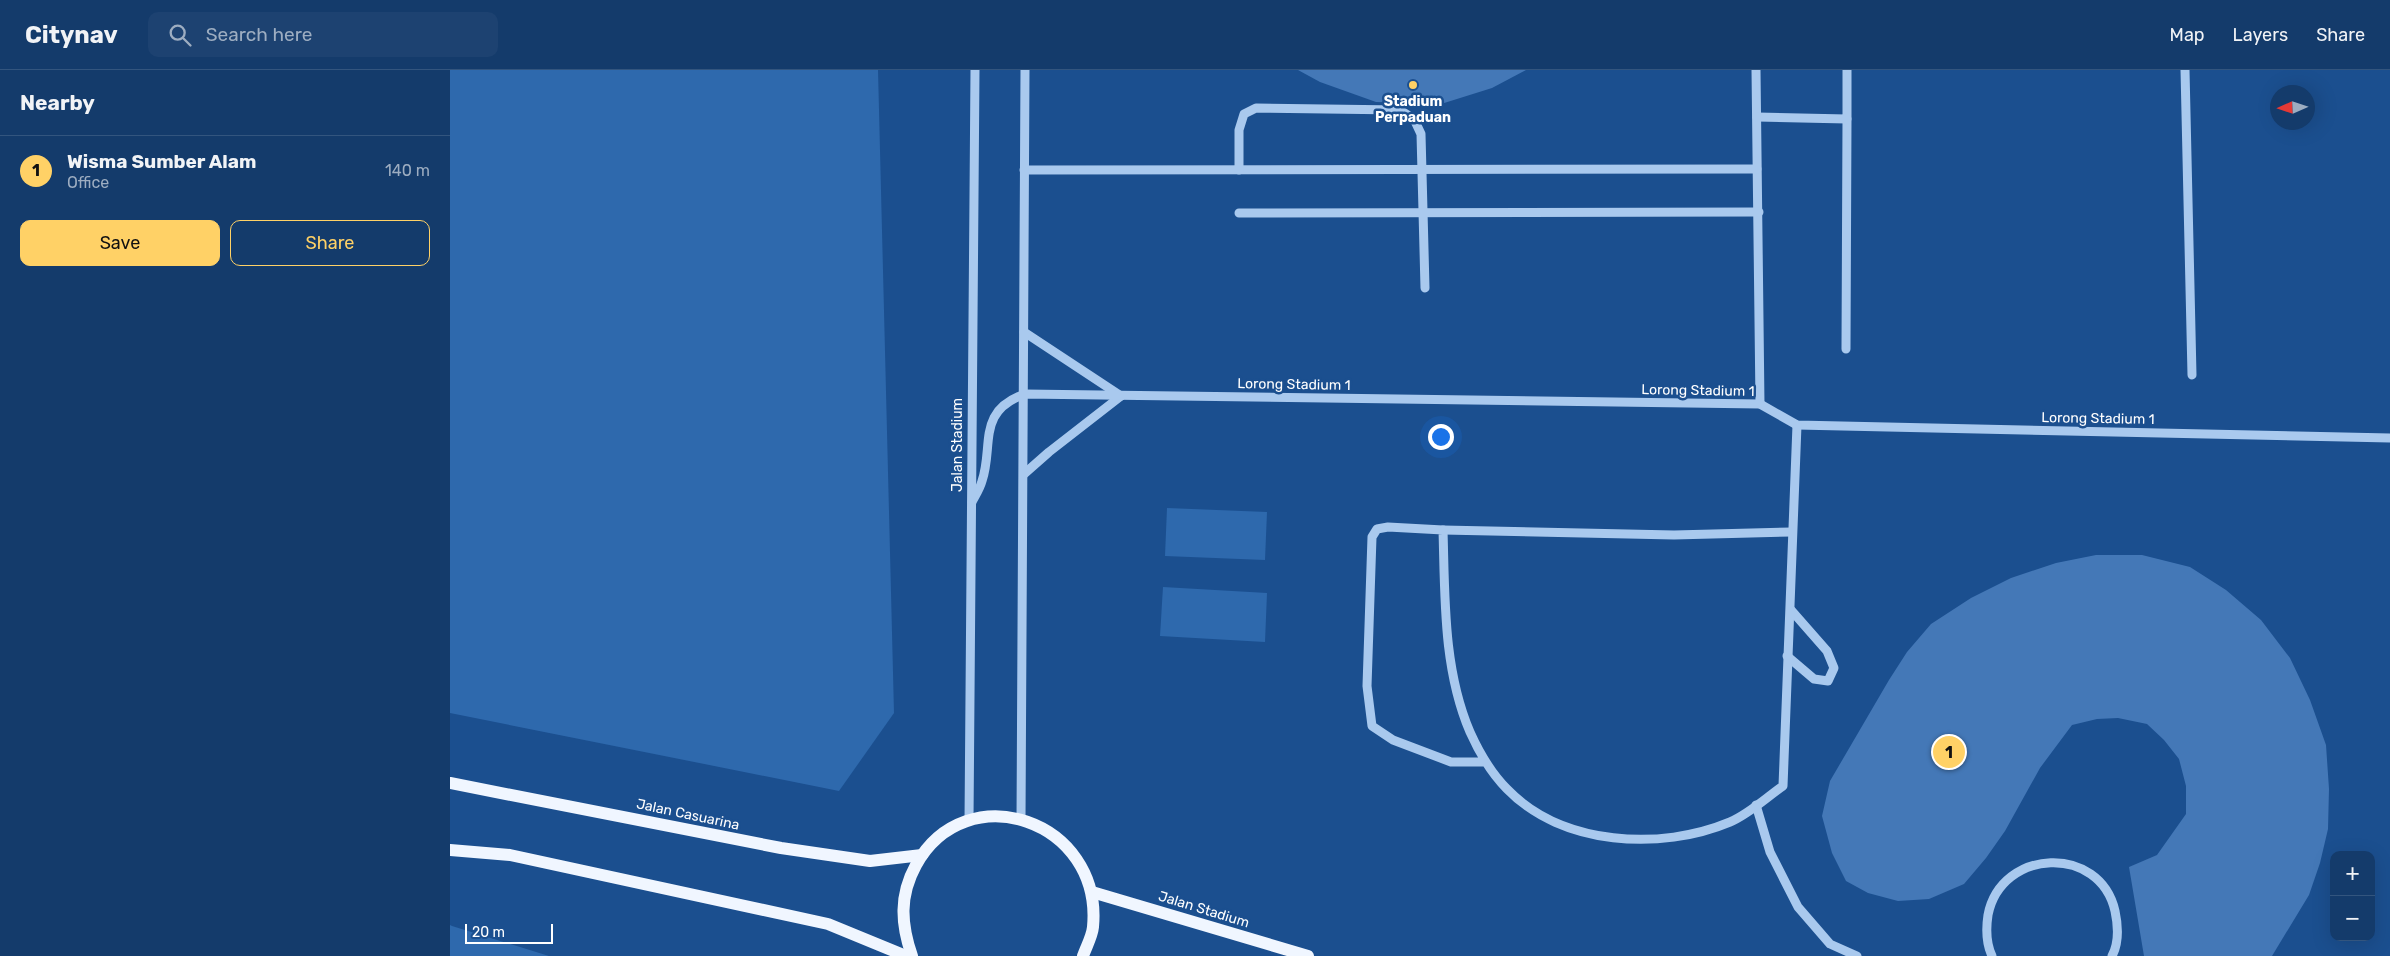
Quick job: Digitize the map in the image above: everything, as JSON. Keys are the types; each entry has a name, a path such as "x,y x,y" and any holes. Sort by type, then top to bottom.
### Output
{"main road":[{"name":"Jalan Casuarina","path":"450,783 781,848 870,861 922,855"},
{"path":"912,956 904,933 902,906 908,879 922,855 946,832 969,821 993,817 1021,820 1044,828 1066,844 1082,866 1092,892 1093,929 1083,956"},
{"path":"450,850 510,855 819,922 906,956"},
{"name":"Jalan Stadium","path":"1092,892 1308,956"}],"street":[{"name":"Jalan Stadium","path":"969,821 975,70"},
{"path":"1021,820 1025,394 1025,70"},
{"path":"1756,70 1760,404"},
{"path":"1846,349 1847,70"},
{"path":"2185,70 2192,374"},
{"path":"1239,170 1239,130 1244,114 1256,108 1400,110 1414,119 1421,134 1425,288"},
{"path":"1757,117 1847,119"},
{"path":"1024,170 1758,169"},
{"path":"1239,213 1759,212"},
{"path":"1024,332 1121,396 1048,452 1024,474"},
{"path":"972,502 983,480 988,433 998,412 1011,399 1025,394"},
{"name":"Lorong Stadium 1","path":"1025,394 1760,404 1797,424 2390,438"},
{"path":"1443,530 1444,601 1455,688 1470,731 1486,762 1507,789 1536,812 1574,829 1613,839 1654,840 1693,835 1732,821 1784,786 1787,656 1791,610 1792,532 1796,490 1797,424"},
{"path":"1486,762 1451,762 1394,740 1372,726 1367,686 1372,537 1377,529 1388,527 1674,536 1792,532"},
{"path":"1787,656 1814,680 1828,681 1834,668 1827,652 1791,610"},
{"path":"1756,805 1770,852 1798,907 1830,944 1858,956"},
{"path":"1988,955 1986,929 1990,903 2004,882 2011,877 2026,867 2050,861 2075,866 2097,879 2112,900 2118,925 2115,951 2112,956"}],"shaded area":[{"path":"450,70 878,70 894,713 839,791 450,713"},
{"path":"1167,508 1267,512 1265,560 1165,556"},
{"path":"1163,587 1267,593 1265,642 1160,636"},
{"path":"450,925 452,926 549,956 450,956"}],"building":[{"name":"Stadium Perpaduan","path":"1298,70 1526,70 1492,88 1441,104 1376,102 1320,82"},
{"path":"2096,555 2142,555 2190,567 2226,590 2261,620 2290,658 2310,700 2326,745 2329,789 2328,829 2320,863 2309,895 2272,956 2144,956 2129,867 2157,855 2186,814 2186,786 2179,759 2164,740 2147,724 2118,718 2097,719 2072,725 2040,768 2005,831 1986,858 1964,884 1929,899 1898,901 1868,893 1846,881 1832,853 1822,816 1830,781 1907,652 1931,624 1971,598 2011,578 2056,563"}],"place":[{"name":"Stadium Perpaduan","path":"1413,85"},
{"name":"Wisma Sumber Alam","path":"1949,752"}]}
